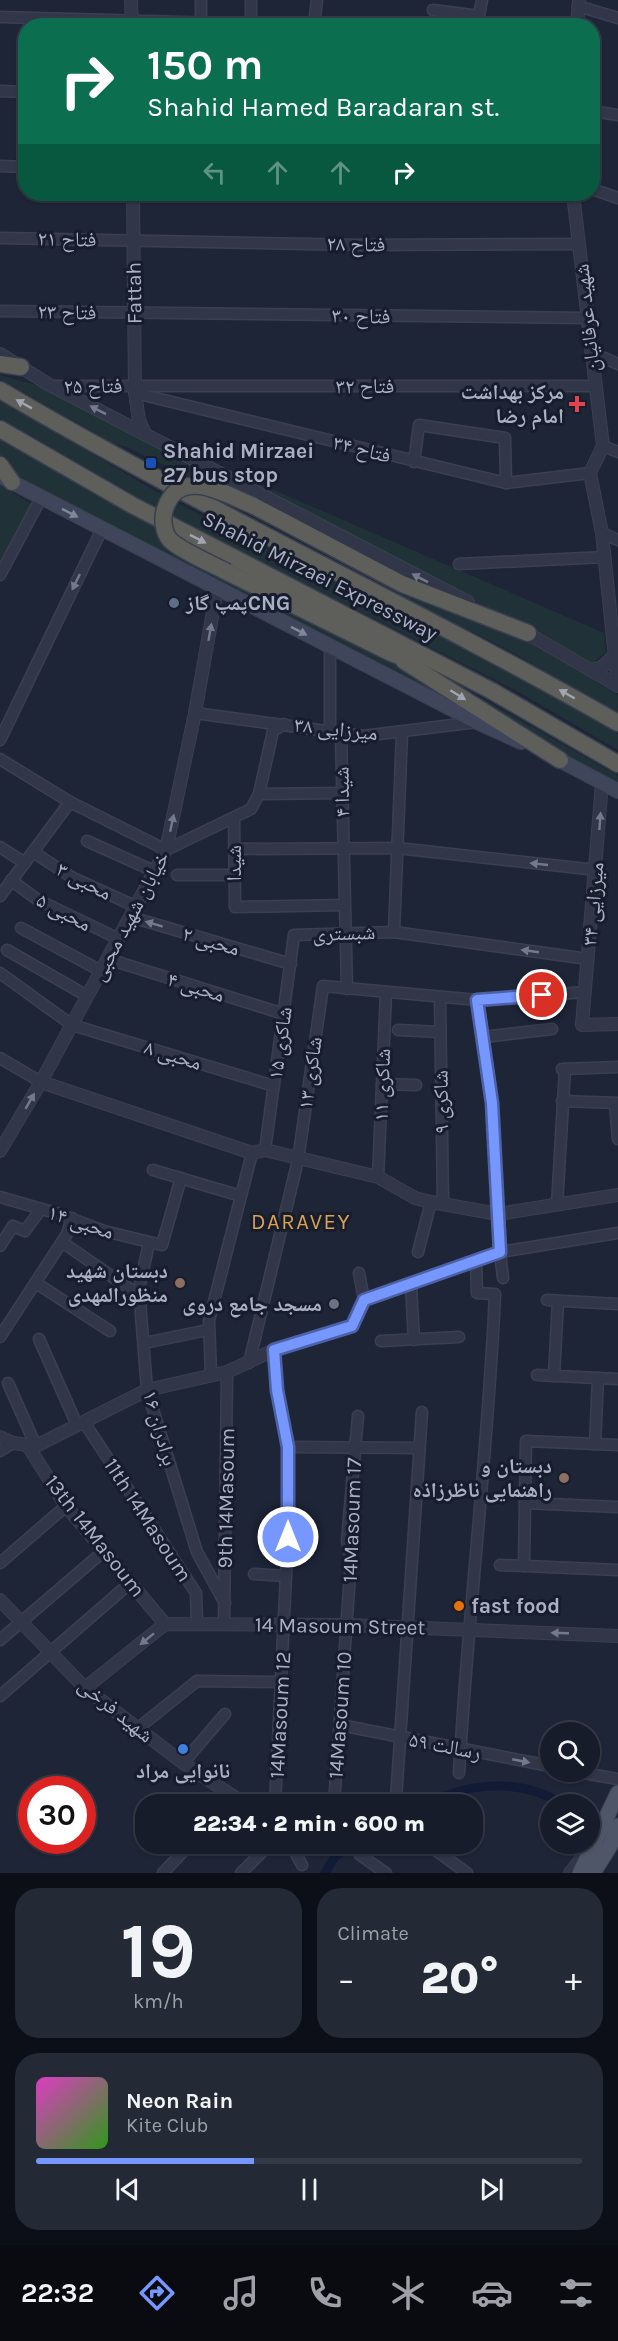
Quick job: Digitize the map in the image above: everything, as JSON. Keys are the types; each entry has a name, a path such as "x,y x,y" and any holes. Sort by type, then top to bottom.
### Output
{"highway":[{"path":"0,364 21,367"},
{"name":"Shahid Mirzaei Expressway","path":"0,390 160,478 519,666 618,723"},
{"name":"Shahid Mirzaei Expressway","path":"0,429 132,504 492,691 618,764"},
{"path":"0,465 6,478"},
{"path":"492,691 391,652 227,572 171,541 164,524 166,507 181,489 202,484 254,506 402,584 528,633"},
{"path":"391,652 560,760"}],"main road":[{"path":"6,478 330,647 618,791"},
{"path":"580,1873 609,1844 618,1792"},
{"path":"593,1873 618,1826"}],"street":[{"path":"131,0 132,18"},
{"path":"201,0 201,18"},
{"path":"246,18 251,0"},
{"path":"315,18 317,0"},
{"path":"479,18 482,0"},
{"path":"578,18 579,3 618,18"},
{"path":"433,10 466,18"},
{"path":"0,17 26,18"},
{"path":"0,91 18,92"},
{"path":"600,112 618,115"},
{"path":"0,166 18,167"},
{"path":"600,192 618,198"},
{"name":"Fattah","path":"133,201 135,389 139,420 145,434"},
{"name":"شهید عرفانیان","path":"574,201 594,386 603,446"},
{"name":"فتاح ۲۱","path":"0,238 134,240"},
{"name":"فتاح ۲۸","path":"134,240 361,245 579,244"},
{"name":"فتاح ۲۳","path":"0,311 134,314"},
{"name":"فتاح ۳۰","path":"134,314 587,318"},
{"path":"591,352 618,364"},
{"path":"0,354 51,386 528,633 618,686"},
{"name":"فتاح ۲۵","path":"51,386 135,389"},
{"name":"فتاح ۳۲","path":"135,389 594,386"},
{"name":"Fattah","path":"117,420 128,416 135,389"},
{"name":"فتاح ۳۴","path":"135,389 414,462 506,483 591,473"},
{"path":"414,462 419,425 505,438 506,483"},
{"path":"618,452 603,446 591,473 616,630 615,654 618,686"},
{"path":"0,575 41,498"},
{"path":"0,740 102,529"},
{"path":"602,533 618,540"},
{"path":"459,564 605,557"},
{"name":"خیابان شهید محبی","path":"0,1151 4,1136 41,1082 166,850 195,713 217,589"},
{"name":"شیدا ۴","path":"330,647 335,734 342,793 346,989"},
{"path":"590,670 601,668 615,654"},
{"name":"میرزایی ۳۸","path":"195,713 284,724 335,734 372,736 477,722"},
{"path":"0,759 70,802 166,850 251,809 259,794 273,731 284,724"},
{"path":"394,932 402,733"},
{"name":"میرزایی ۳۴","path":"602,783 597,870 582,1025 618,1024"},
{"path":"259,794 342,793"},
{"path":"0,896 70,802"},
{"name":"شیدا","path":"234,819 235,907 344,905"},
{"path":"87,841 156,872"},
{"path":"0,847 25,863"},
{"path":"234,849 397,848 597,870"},
{"name":"محبی ۳","path":"33,852 73,878 134,912"},
{"path":"177,875 234,875"},
{"name":"محبی ۵","path":"11,880 47,904 119,939"},
{"name":"محبی ۲","path":"134,912 291,964"},
{"path":"21,928 101,971"},
{"name":"شبستری","path":"294,936 345,932 394,932 588,959"},
{"name":"شاکری ۱۵","path":"265,1150 294,936"},
{"path":"7,950 87,996"},
{"name":"محبی ۴","path":"108,959 284,1014"},
{"name":"محبی ۸","path":"0,973 72,1025 274,1086"},
{"name":"شاکری ۱۳","path":"249,1363 298,1160 322,986 346,989"},
{"path":"346,989 440,999 477,1000 585,992"},
{"name":"شاکری ۱۱","path":"378,1177 386,993"},
{"name":"شاکری ۹","path":"418,1252 437,1203 440,999"},
{"path":"477,1000 492,1103 503,1278"},
{"path":"483,1037 552,1029"},
{"path":"398,1030 440,1032"},
{"path":"0,1058 41,1082 252,1153 265,1150 298,1160 378,1177 415,1198 437,1203 498,1214 618,1195"},
{"path":"557,1205 563,1069 618,1067"},
{"path":"382,1084 416,1085"},
{"path":"562,1101 616,1103 618,1139"},
{"path":"211,1375 208,1330 252,1153"},
{"path":"153,1170 241,1196"},
{"name":"محبی ۱۴","path":"0,1197 72,1218 104,1231 162,1245 181,1178"},
{"path":"0,1245 13,1226 25,1231 41,1209"},
{"path":"0,1337 62,1242 72,1218"},
{"path":"364,1300 411,1286 500,1252 618,1233"},
{"path":"62,1242 140,1296"},
{"name":"برادران ۱۶","path":"149,1243 140,1296 147,1390 197,1552 225,1604"},
{"path":"459,1773 468,1629 491,1384 495,1294 477,1293 476,1262"},
{"path":"0,1437 13,1443 32,1446 147,1390 227,1372 274,1350 352,1326 364,1300 359,1273"},
{"path":"36,1284 110,1331"},
{"path":"411,1286 414,1340"},
{"path":"554,1376 553,1301 618,1304"},
{"path":"144,1343 208,1330"},
{"path":"381,1341 459,1337"},
{"name":"11th 14Masoum","path":"39,1339 81,1424 196,1593 197,1623"},
{"name":"14Masoum 12","path":"274,1350 277,1390 288,1447 286,1575 275,1794"},
{"name":"9th 14Masoum","path":"224,1623 227,1372"},
{"path":"537,1375 618,1378"},
{"path":"595,1444 598,1378"},
{"path":"8,1383 32,1446"},
{"path":"396,1794 398,1737 422,1412"},
{"name":"14Masoum 17","path":"347,1624 351,1560 347,1541 358,1416"},
{"path":"524,1566 526,1442 618,1445"},
{"path":"0,1451 13,1443"},
{"name":"13th 14Masoum","path":"32,1446 66,1506 165,1624"},
{"path":"288,1447 419,1448"},
{"path":"525,1503 618,1507"},
{"path":"0,1563 66,1506"},
{"path":"0,1640 104,1551"},
{"path":"500,1565 618,1570"},
{"path":"254,1574 286,1575"},
{"path":"0,1696 130,1583"},
{"name":"شهید فرخی","path":"0,1602 85,1688 221,1794"},
{"path":"85,1688 165,1624"},
{"name":"14 Masoum Street","path":"165,1624 347,1624 618,1636"},
{"name":"14Masoum 10","path":"335,1794 347,1624"},
{"path":"137,1729 197,1681 281,1682"},
{"path":"183,1763 225,1714"},
{"name":"رسالت ۵۹","path":"340,1725 540,1764"},
{"path":"600,1776 618,1779"},
{"path":"570,1873 609,1844"},
{"path":"599,1873 609,1844"},
{"path":"163,1873 181,1854"},
{"path":"242,1873 260,1854"},
{"path":"296,1854 302,1865"},
{"path":"360,1854 386,1873"},
{"path":"441,1854 467,1873"}],"shaded area":[{"path":"0,375 46,388 221,480 207,495 183,482 178,472 128,447 114,444 0,379"},
{"path":"0,399 167,498 523,677 618,734 618,750 517,691 160,510 0,418"},
{"path":"0,436 70,476 124,512 159,527 306,607 470,713 17,478 0,456"},
{"path":"216,465 604,633 606,652 593,663"},
{"path":"0,485 32,504 0,567"},
{"path":"401,588 522,637 618,695 618,714 514,653 398,594"},
{"path":"438,673 618,776 618,782 538,742"}],"waterway":[{"path":"452,1794 478,1787 495,1786 530,1790 541,1794"},
{"path":"325,1873 339,1854"}],"place":[{"name":"مرکز بهداشت امام رضا","path":"577,404"},
{"name":"Shahid Mirzaei 27 bus stop","path":"151,463"},
{"name":"پمپ گازCNG","path":"174,603"},
{"name":"دبستان شهید منظورالمهدی","path":"180,1283"},
{"name":"مسجد جامع دروی","path":"334,1304"},
{"name":"دبستان و راهنمایی ناظرزاذه","path":"564,1478"},
{"name":"fast food","path":"459,1606"},
{"name":"نانوایی مراد","path":"183,1749"}],"district":[{"name":"DARAVEY","path":"301,1221"}],"route":[{"path":"288,1537 288,1447 277,1390 274,1350 352,1326 364,1300 411,1286 500,1252 492,1103 477,1000 542,995"}]}
